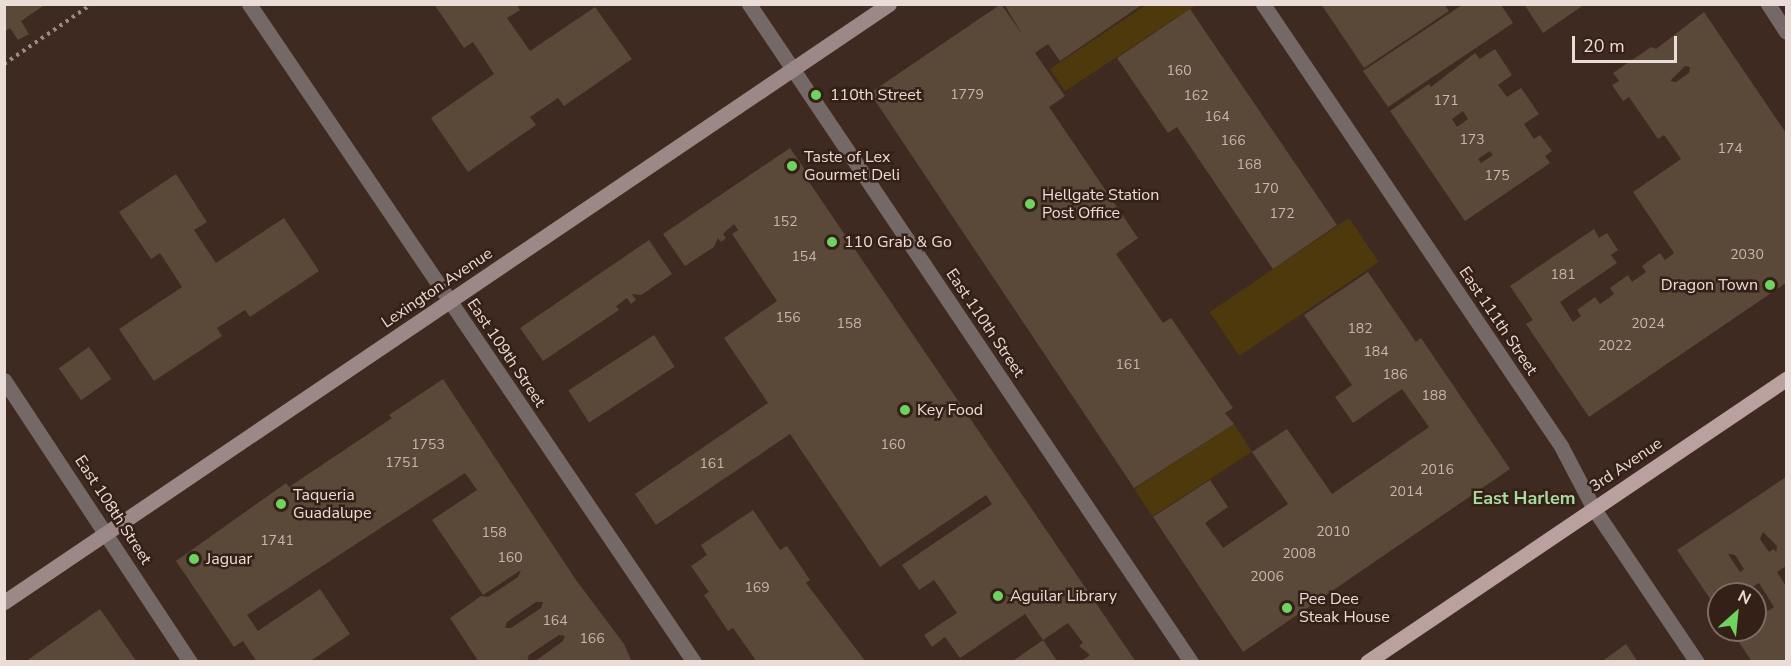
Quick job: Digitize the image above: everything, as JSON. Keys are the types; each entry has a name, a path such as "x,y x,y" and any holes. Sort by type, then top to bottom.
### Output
{"main road":[{"name":"Lexington Avenue","path":"4,602 889,4"},
{"name":"3rd Avenue","path":"1367,662 1786,379"}],"street":[{"name":"East 109th Street","path":"249,4 694,662"},
{"name":"East 110th Street","path":"749,4 1191,662"},
{"name":"East 111th Street","path":"1263,4 1561,446 1594,509 1697,662"},
{"path":"1768,4 1786,32"},
{"name":"East 108th Street","path":"4,380 190,662"}],"path":[{"path":"4,64 92,4"}],"shaded area":[{"path":"1146,5 1196,5 1065,91 1050,69"},
{"path":"1349,218 1379,262 1239,356 1210,312"},
{"path":"1234,424 1252,452 1152,516 1134,489"}],"building":[{"path":"4,4 46,4 21,21 29,34 18,40 10,28 4,32"},
{"path":"434,4 516,4 520,10 507,18 530,51 595,7 632,59 564,106 558,98 530,117 536,125 468,172 431,118 494,74 473,42 464,48"},
{"path":"1001,4 1022,34 1004,4 1143,4 1060,61 1048,44 1035,53 1065,96 1049,107 1138,238 1116,254 1163,323 1171,318 1233,408 1225,413 1234,424 1134,488 870,93"},
{"path":"1321,4 1444,4 1449,11 1364,68"},
{"path":"1524,4 1585,4 1543,33"},
{"path":"1462,5 1501,5 1513,23 1388,107 1363,71"},
{"path":"1190,9 1337,225 1273,269 1177,127 1168,133 1117,58"},
{"path":"1704,12 1786,133 1786,283 1589,417 1526,324 1533,320 1510,286 1594,229 1599,238 1607,233 1618,250 1611,255 1617,263 1560,302 1573,322 1581,316 1577,310 1595,297 1600,304 1614,294 1610,288 1628,275 1632,282 1646,272 1642,266 1660,253 1665,260 1674,253 1633,192 1681,159 1664,135 1658,139 1629,97 1623,101 1612,85 1619,81 1613,73 1651,47 1656,49","holes":["1685,66 1690,67 1689,73 1676,82 1670,81"]},
{"path":"1495,49 1512,75 1498,85 1507,97 1521,88 1539,114 1524,124 1534,139 1540,135 1552,151 1545,156 1550,163 1465,221 1390,111 1429,84 1431,87 1475,53 1480,59","holes":["1463,111 1468,119 1457,127 1452,119","1490,151 1493,155 1481,163 1478,159"]},
{"path":"790,148 812,180 809,182 1136,662 1080,662 1090,655 1079,646 1083,643 1068,623 1043,640 1025,614 960,658 945,637 932,647 924,635 957,613 934,580 919,590 902,565 992,504 986,495 880,567 790,434 656,525 635,494 768,403 724,338 777,301 732,234 738,230 734,224 723,234 726,238 721,242 718,238 714,247 685,266 663,234"},
{"path":"176,174 207,222 194,230 216,263 284,218 319,271 250,317 245,310 217,328 222,336 154,381 119,329 182,287 160,253 151,259 119,212"},
{"path":"649,240 672,274 641,295 632,294 636,300 631,304 627,298 616,306 619,310 543,361 520,328"},
{"path":"1368,272 1416,342 1421,338 1510,469 1243,652 1153,517 1210,480 1228,507 1205,523 1223,548 1288,504 1252,452 1287,429 1332,494 1429,427 1402,389 1353,423 1335,397 1352,385 1304,315"},
{"path":"654,335 675,367 589,422 568,391"},
{"path":"89,347 111,379 81,400 59,368"},
{"path":"443,379 576,580 624,644 632,662 534,662 563,641 565,636 559,635 529,655 527,662 479,662 450,618 481,596 488,597 518,577 521,570 483,595 432,520 477,490 465,473 247,615 258,631 320,589 350,634 309,662 257,662 243,641 234,647 176,561 286,483 289,487 392,418 389,415","holes":["536,602 543,602 541,608 511,628 505,628 507,622"]},
{"path":"1786,477 1786,566 1777,572 1786,586 1786,662 1752,662 1739,642 1767,642 1767,611 1774,607 1767,596 1767,582 1707,582 1707,594 1677,550","holes":["1763,532 1777,546 1776,552 1774,549 1769,552 1760,539","1728,554 1735,555 1744,569 1740,572"]},
{"path":"753,510 780,550 787,546 810,580 806,583 866,662 757,662 733,628 728,631 704,595 709,592 691,566 707,555 701,545"},
{"path":"100,609 137,662 25,662 32,657"},
{"path":"1043,640 1058,662 1011,662 1017,658"},
{"path":"1626,644 1638,662 1601,662"}],"place":[{"name":"110th Street","path":"816,95"},
{"name":"Taste of Lex Gourmet Deli","path":"792,166"},
{"name":"Hellgate Station Post Office","path":"1030,204"},
{"name":"110 Grab & Go","path":"832,242"},
{"name":"Dragon Town","path":"1770,285"},
{"name":"Key Food","path":"905,410"},
{"name":"Taqueria Guadalupe","path":"281,504"},
{"name":"Jaguar","path":"194,559"},
{"name":"Aguilar Library","path":"998,596"},
{"name":"Pee Dee Steak House","path":"1287,608"}],"district":[{"name":"East Harlem","path":"1524,498"}]}
